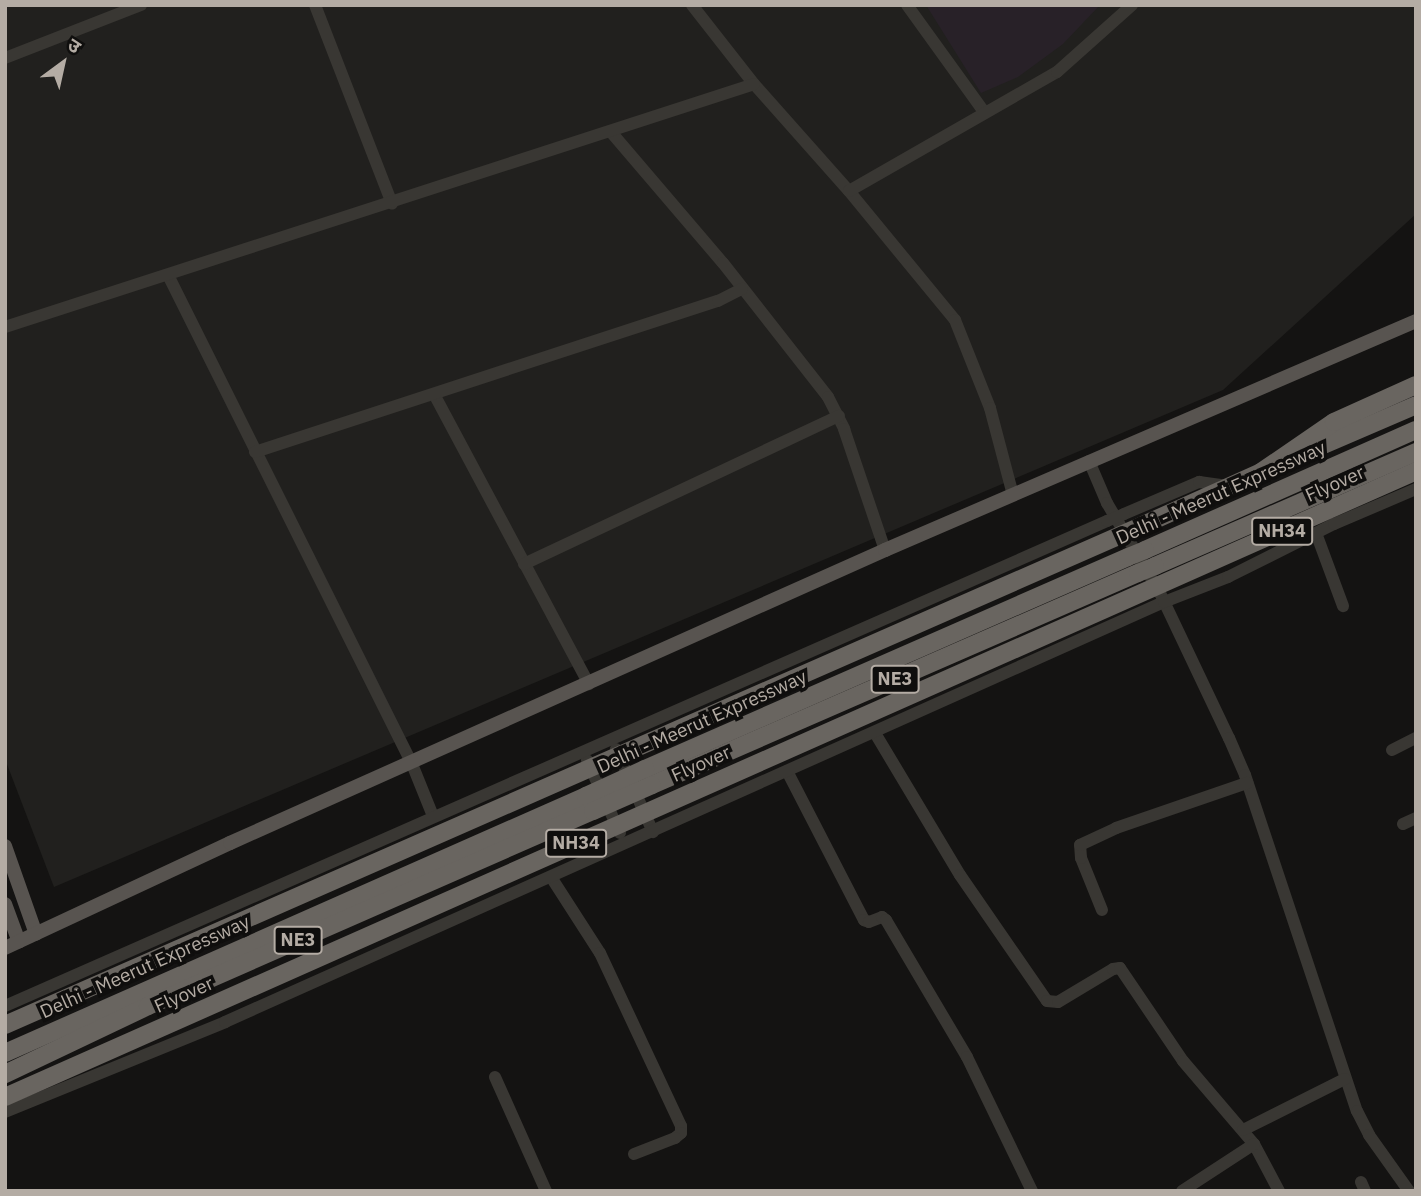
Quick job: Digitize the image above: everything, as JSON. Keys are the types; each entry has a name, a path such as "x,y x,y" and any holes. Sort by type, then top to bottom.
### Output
{"highway":[{"path":"1262,472 1334,422 1416,385"},
{"name":"Flyover","path":"5,1025 1416,405"},
{"name":"Delhi - Meerut Expressway","path":"5,1074 1136,553 1416,430"},
{"name":"Delhi - Meerut Expressway","path":"649,777 1146,570 1416,452"},
{"name":"Flyover","path":"5,1097 1416,471"},
{"name":"Delhi - Meerut Expressway","path":"5,1053 590,804"}],"main road":[{"path":"5,904 12,945 230,843 412,764 885,550 1416,321"},
{"path":"5,846 36,934"}],"street":[{"path":"5,58 141,5"},
{"path":"315,5 392,204"},
{"path":"692,5 754,84 849,191 959,327 990,408 1013,495"},
{"path":"907,5 985,113"},
{"path":"849,191 1057,72 1132,5"},
{"path":"5,327 392,204 754,84"},
{"path":"611,132 817,382 839,415 885,550"},
{"path":"168,275 412,764 433,816"},
{"path":"255,452 718,301 742,289"},
{"path":"434,394 589,684"},
{"path":"524,564 839,415"},
{"path":"1089,461 1107,503 1164,602 1247,783 1345,1079 1363,1125 1409,1191"},
{"path":"5,1006 1107,521 1199,482 1228,486"},
{"path":"5,1112 238,1016 1164,602 1228,577 1316,533 1416,489"},
{"path":"1316,533 1343,606"},
{"path":"875,733 960,875 1048,1001 1058,1002 1120,968 1182,1061 1254,1144 1279,1191"},
{"path":"611,738 653,832"},
{"path":"1392,750 1416,738"},
{"path":"583,750 625,844"},
{"path":"787,771 864,920 869,922 882,917 886,920 967,1057 1032,1191"},
{"path":"1102,910 1078,849 1083,842 1247,783"},
{"path":"1404,824 1416,818"},
{"path":"551,877 600,953 681,1126 681,1133 675,1138 634,1154"},
{"path":"495,1077 546,1191"},
{"path":"1243,1130 1345,1079"},
{"path":"1182,1191 1254,1144"}],"shaded area":[{"path":"5,5 1416,5 1416,214 1223,390 54,887 5,759"},
{"path":"926,5 1100,5 1063,44 1018,77 981,93"}]}
